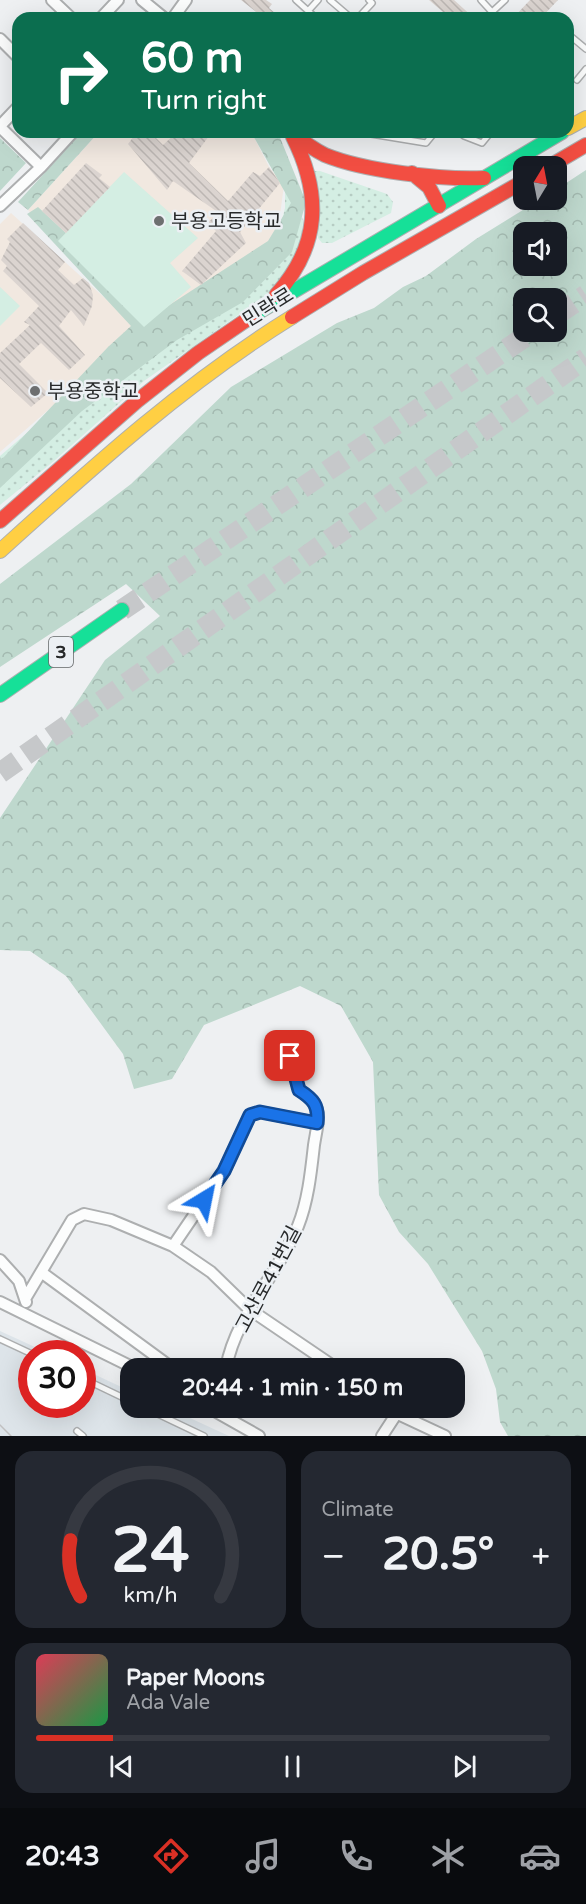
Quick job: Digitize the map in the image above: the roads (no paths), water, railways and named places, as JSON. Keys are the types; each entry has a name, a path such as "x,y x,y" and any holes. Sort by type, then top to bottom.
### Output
{"main road":[{"path":"260,311 281,291 297,270 306,250 312,220 314,192 311,177 293,138"},
{"path":"298,138 325,154 348,162 465,179 490,176"},
{"name":"민락로","path":"0,521 137,401 198,353 260,311 552,138"},
{"path":"567,156 586,145"},
{"path":"411,172 429,187 439,206"},
{"name":"민락로","path":"0,551 155,413 207,374 298,312 513,187"},
{"name":"3","path":"0,695 122,610"}],"street":[{"path":"52,0 65,12"},
{"path":"107,12 118,0"},
{"path":"142,0 157,12"},
{"path":"0,39 12,51"},
{"path":"12,113 0,126 41,167"},
{"path":"0,206 68,138"},
{"name":"고산로41번길","path":"229,1358 238,1330 249,1309 286,1251 299,1225 310,1178 319,1110 312,1098 299,1090 290,1056"},
{"path":"173,1246 224,1171 250,1115 260,1112 317,1123"},
{"path":"25,1299 72,1220 84,1214 111,1220 173,1246 211,1272 249,1309 321,1358"},
{"path":"0,1260 19,1281 31,1316"},
{"path":"41,1272 158,1358"},
{"path":"0,1302 120,1361"},
{"path":"230,1418 259,1436"},
{"path":"382,1436 390,1418"},
{"path":"409,1418 446,1436"}],"lane":[{"path":"296,0 308,11 318,0"},
{"path":"330,0 344,12"},
{"path":"364,12 372,3 369,0"},
{"path":"481,0 492,12 505,0"},
{"path":"574,39 586,49"},
{"path":"577,80 586,69"},
{"path":"399,138 426,144 430,138"},
{"path":"469,138 482,143 486,138"},
{"path":"0,1339 18,1347"},
{"path":"96,1385 120,1396"},
{"path":"166,1418 204,1436"},
{"path":"77,1431 83,1436"}],"tunnel":[{"path":"567,308 586,295"},
{"path":"122,610 517,342"},
{"path":"0,773 586,358"}],"tram line":[{"path":"0,1425 11,1436"}],"place":[{"name":"부용고등학교","path":"159,221"},
{"name":"부용중학교","path":"35,391"}]}
